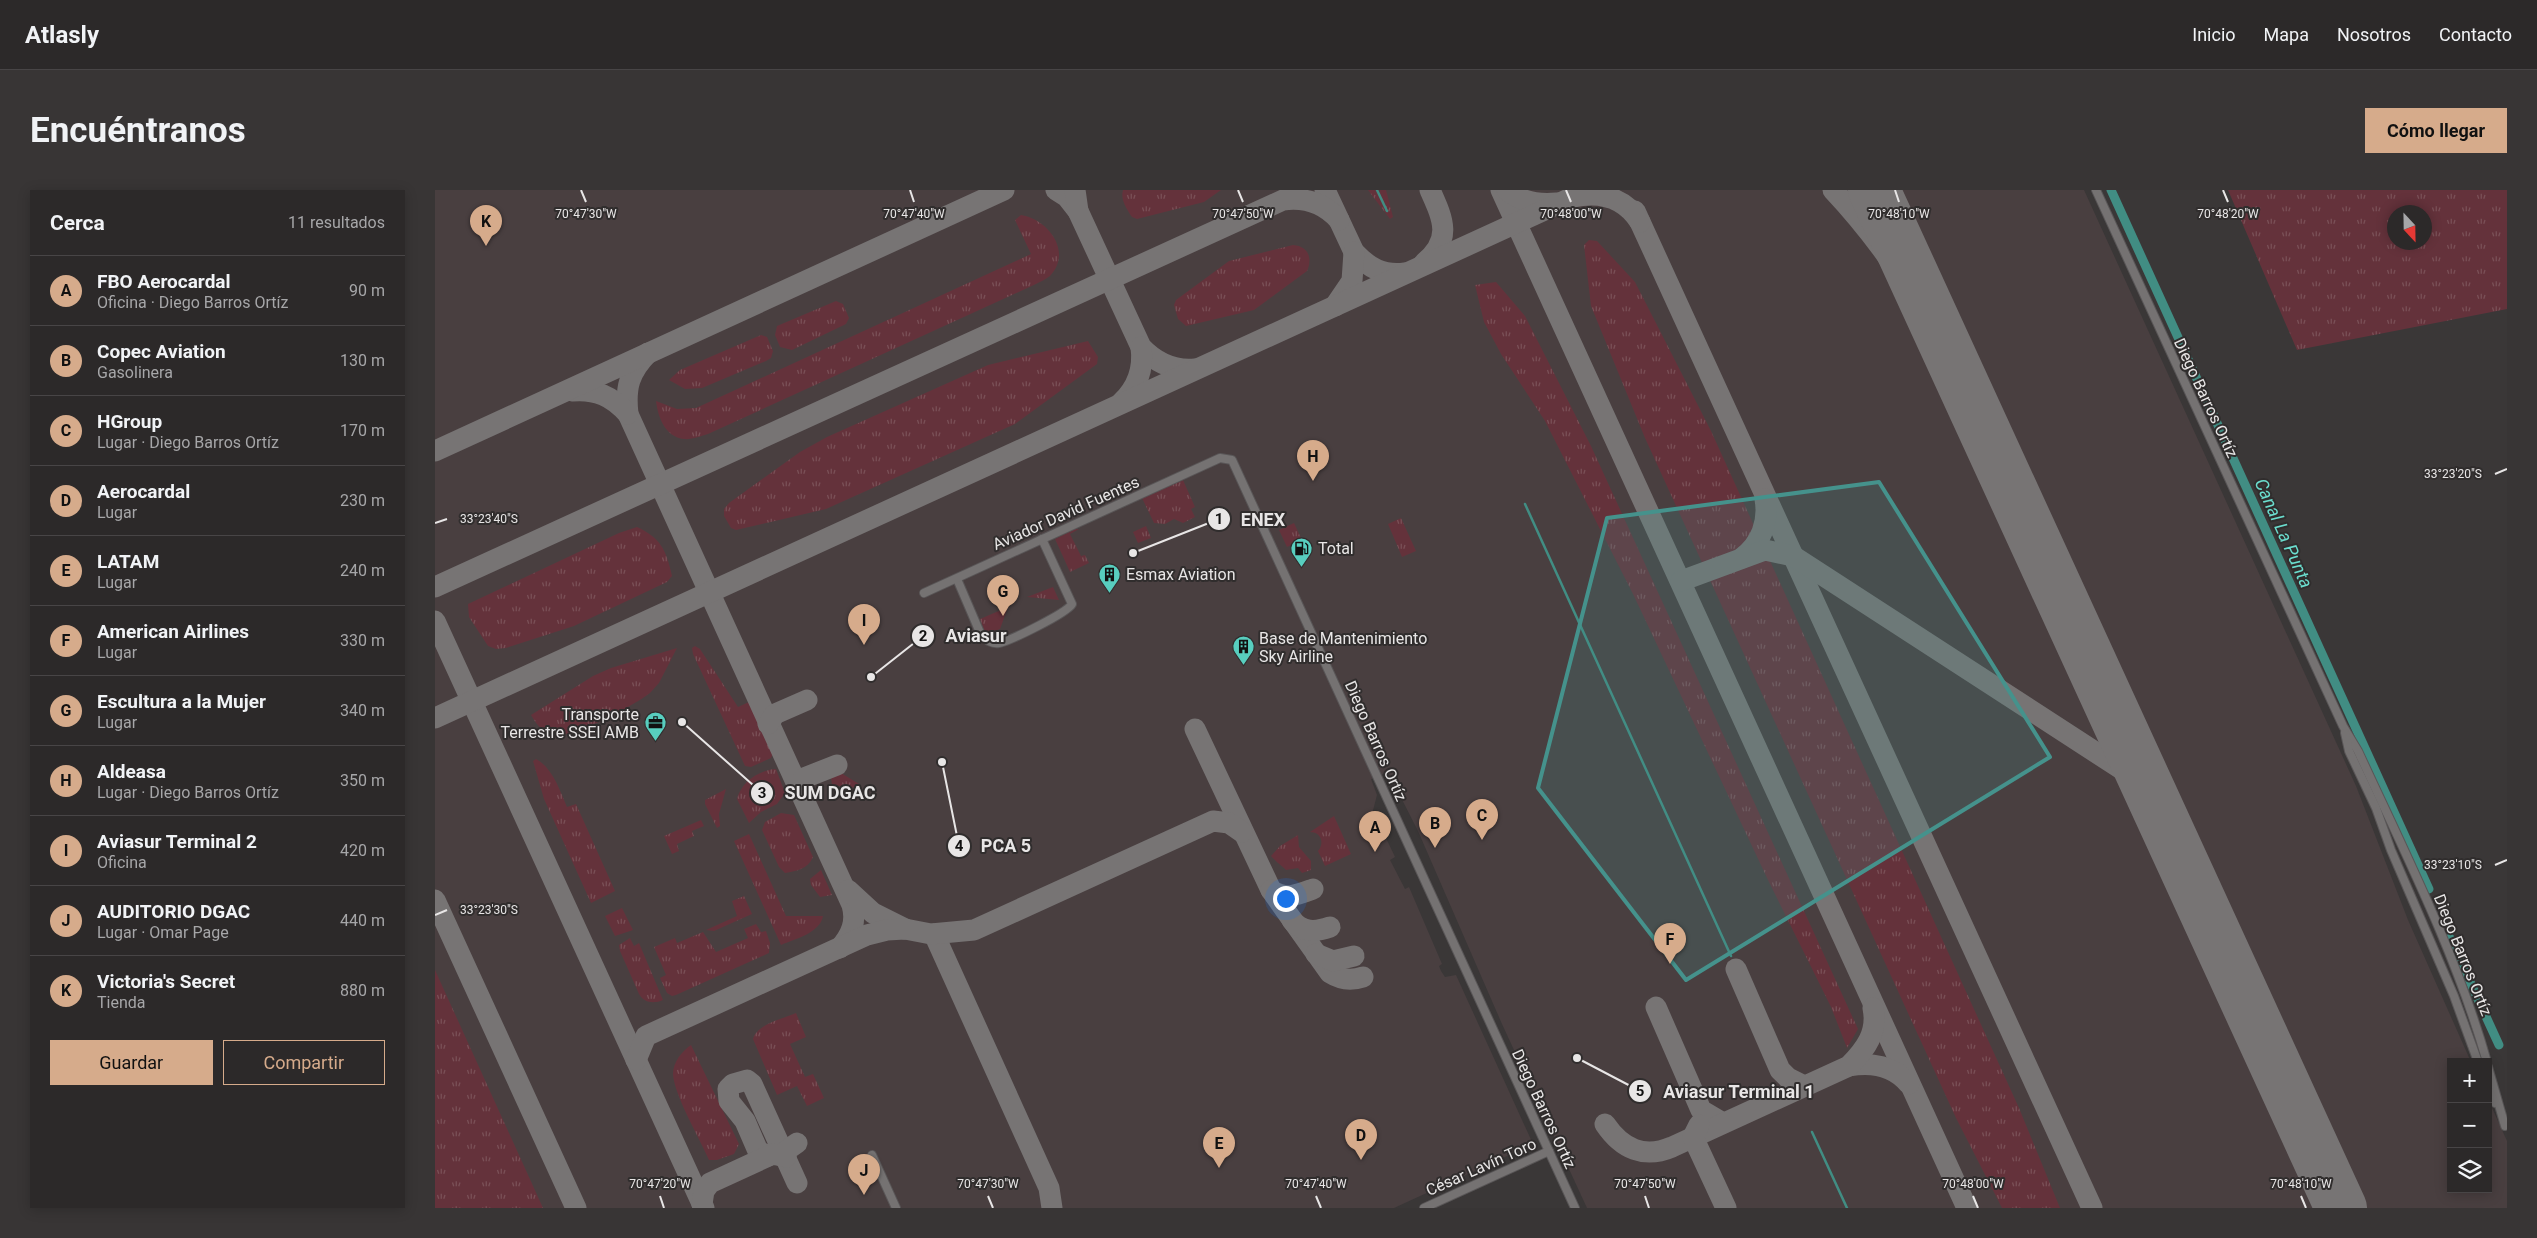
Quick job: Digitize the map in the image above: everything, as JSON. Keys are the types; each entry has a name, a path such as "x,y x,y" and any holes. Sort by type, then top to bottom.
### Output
{"street":[{"name":"Diego Barros Ortíz","path":"2096,190 2343,726 2358,751 2435,918 2468,998 2486,1058"},
{"name":"Diego Barros Ortíz","path":"1220,458 1229,458 1235,463 1575,1208"},
{"name":"Aviador David Fuentes","path":"924,593 1220,458"},
{"path":"957,579 981,635 991,642 1004,641 1058,616 1072,604 1043,538"},
{"name":"Diego Barros Ortíz","path":"2343,726 2349,751 2376,808 2391,850 2454,996 2477,1058"},
{"path":"2492,1081 2506,1128"},
{"path":"2492,1098 2506,1128"},
{"name":"César Lavín Toro","path":"1424,1208 1549,1151"},
{"path":"871,1154 897,1208"}],"highlighted area":[{"path":"1879,482 2050,757 1686,980 1538,788 1607,518"}],"shaded area":[{"path":"435,190 2084,190 2356,786 2408,920 2469,1058 2447,1058 2447,1193 2492,1193 2492,1108 2507,1141 2507,1208 1587,1208 1502,1024 1418,831 1388,772 1371,779 1377,795 1371,818 1378,821 1395,857 1390,860 1405,889 1409,887 1442,964 1439,966 1441,971 1445,977 1456,975 1533,1144 1394,1208 435,1208"}],"green space":[{"path":"1123,190 1221,190 1204,202 1137,219 1132,217 1126,208 1122,197"},
{"path":"1368,190 1386,190 1393,217 1390,219"},
{"path":"2228,190 2507,190 2507,309 2297,350"},
{"path":"1021,215 1040,223 1054,238 1058,247 1059,257 1056,267 1050,276 1045,279 708,434 684,439 677,437 667,430 661,420 656,401 677,409 696,408 1031,254 1015,220"},
{"path":"1589,240 1597,241 1635,282 1711,431 2019,1108 2060,1208 2002,1208 1956,1118 1645,438 1591,306 1584,245"},
{"path":"1293,245 1306,250 1309,257 1307,271 1254,310 1186,326 1178,319 1174,305 1176,300 1229,261"},
{"path":"1496,282 1525,316 1591,446 1858,1029 1847,1048 1831,1007 1768,880 1633,594 1545,421 1501,354 1484,322 1475,285"},
{"path":"836,301 843,304 849,318 846,324 792,350 780,347 775,335 777,326"},
{"path":"761,335 767,337 773,351 771,358 766,361 702,388 685,389 669,380 680,370"},
{"path":"1088,341 1098,357 1097,364 1015,424 826,509 736,530 731,528 724,516 724,509 729,503 800,452 827,437 988,365"},
{"path":"1183,480 1195,507 1191,509 1195,517 1183,523 1174,519 1165,524 1154,523 1142,498"},
{"path":"1401,518 1416,551 1402,557 1388,524"},
{"path":"1294,523 1302,540 1287,547 1279,530"},
{"path":"1146,526 1151,538 1138,543 1133,532"},
{"path":"637,527 657,540 665,552 672,576 667,582 574,626 506,648 496,649 488,646 469,617 468,604 619,533"},
{"path":"1075,529 1079,529 1070,534 1081,556 1085,555 1089,563 1070,572 1055,539"},
{"path":"1053,587 1059,600 1027,597"},
{"path":"1008,607 1000,629 986,635 980,619"},
{"path":"695,646 700,649 738,707 749,702 773,753 771,758 751,767 745,766 693,654 692,648"},
{"path":"677,648 659,683 650,693 603,720 575,732 554,735 540,727 531,715 593,676 611,668"},
{"path":"536,759 551,774 559,787 567,807 576,804 615,891 591,903 544,799 533,761"},
{"path":"776,769 785,793 777,804 761,812 749,823 737,799 742,787 757,774"},
{"path":"841,773 859,784 857,788 832,785 831,777"},
{"path":"726,789 719,814 720,826 717,828 705,804 705,800"},
{"path":"781,813 794,815 813,857 805,867 785,873 779,867 762,830 765,822"},
{"path":"1334,816 1351,854 1325,866 1318,851 1321,839 1314,832 1310,832"},
{"path":"701,820 704,826 692,831 694,836 677,844 679,851 672,854 664,836"},
{"path":"749,834 786,916 823,916 817,927 800,938 781,945 734,841"},
{"path":"1298,835 1299,847 1311,861 1311,870 1302,873 1298,868 1286,870 1271,856 1280,846"},
{"path":"821,870 832,895 820,897 811,885 810,879"},
{"path":"744,896 752,914 714,931 706,930 737,916 732,901"},
{"path":"622,908 633,930 615,936 605,916"},
{"path":"756,924 761,932 766,931 770,943 769,953 676,995 672,996 667,993 660,978 666,975 654,947 675,938 677,943 703,932 716,952 748,938 744,929"},
{"path":"630,938 634,946 639,943 663,1000 649,1002 639,994 619,945"},
{"path":"435,970 543,1208 435,1208"},
{"path":"796,1013 806,1037 790,1044 805,1077 813,1074 824,1098 807,1106 797,1086 777,1095 753,1039 759,1029"},
{"path":"691,1045 739,1144 734,1154 717,1160 709,1160 682,1105 674,1083 673,1070 676,1061 684,1050"}],"waterway":[{"path":"1377,190 1387,211"},
{"name":"Canal La Punta","path":"2111,190 2429,889"},
{"path":"1525,504 1731,956"},
{"name":"Canal La Punta","path":"2450,938 2499,1045"},
{"path":"1812,1132 1847,1208"}],"taxiway":[{"path":"435,451 1004,190"},
{"path":"1056,190 1067,197 1078,211"},
{"path":"1075,190 1078,211 1141,347 1165,365 1179,369 1195,369"},
{"path":"1325,190 1354,252 1377,270 1397,274 1405,273"},
{"path":"1424,263 1439,246 1443,228 1439,210 1430,190"},
{"path":"1501,190 1967,1208"},
{"path":"1507,190 1530,202 1543,204 1557,203"},
{"path":"1833,190 1867,229 1898,270 1951,359"},
{"path":"435,718 1573,197 1593,195 1611,198 1627,207 1640,222"},
{"path":"435,587 1283,200 1299,199 1314,202 1327,209 1339,220"},
{"path":"1635,211 2092,1208"},
{"path":"1335,306 1352,281 1354,252"},
{"path":"1121,403 1132,391 1139,377 1142,363 1141,347"},
{"path":"648,353 636,367 630,381 627,396 628,414 852,905 854,917 852,928 840,948"},
{"path":"572,391 589,391 603,395 610,398 628,414"},
{"path":"1742,558 1754,546 1762,532 1766,516 1765,499"},
{"path":"1681,581 1765,550 1793,556 2146,785"},
{"path":"435,621 704,1208"},
{"path":"768,724 775,714 807,700"},
{"path":"1195,729 1271,890 1330,973 1346,979 1363,977"},
{"path":"798,788 804,778 837,765"},
{"path":"636,1060 646,1036 867,935 887,930 905,929 931,934 974,930 1213,821 1229,823 1242,832"},
{"path":"1271,890 1287,896 1297,895 1313,889"},
{"path":"848,890 873,913 905,929"},
{"path":"435,900 576,1208"},
{"path":"1292,920 1300,927 1309,930 1320,930 1330,927"},
{"path":"934,934 1049,1188 1052,1208"},
{"path":"1316,954 1333,961 1354,956"},
{"path":"1736,969 1780,1070 1788,1078 1804,1086"},
{"path":"1656,1007 1701,1110 1723,1123"},
{"path":"1605,1124 1619,1140 1634,1149 1652,1152 1672,1147 1849,1066 1861,1053 1869,1040 1874,1025 1873,1008"},
{"path":"1849,1066 1874,1065 1889,1069 1909,1084"},
{"path":"768,1156 758,1151 745,1121 729,1101 728,1089 733,1084 747,1080 752,1084 797,1183"},
{"path":"1699,1125 1693,1137 1726,1208"},
{"path":"702,1204 704,1191 710,1183 773,1154 786,1157 787,1150 797,1143"}],"runway":[{"path":"1874,190 2341,1208"}],"place":[{"name":"Victoria's Secret","path":"486,246"},
{"name":"Aldeasa","path":"1313,481"},
{"name":"ENEX","path":"1133,553"},
{"name":"Total","path":"1302,567"},
{"name":"Esmax Aviation","path":"1110,593"},
{"name":"Escultura a la Mujer","path":"1003,616"},
{"name":"Aviasur Terminal 2","path":"864,645"},
{"name":"Base de Mantenimiento Sky Airline","path":"1243,666"},
{"name":"Aviasur","path":"871,677"},
{"name":"SUM DGAC","path":"682,722"},
{"name":"Transporte Terrestre SSEI AMB","path":"655,742"},
{"name":"PCA 5","path":"942,762"},
{"name":"HGroup","path":"1482,840"},
{"name":"Copec Aviation","path":"1435,848"},
{"name":"FBO Aerocardal","path":"1375,852"},
{"name":"American Airlines","path":"1670,964"},
{"name":"Aviasur Terminal 1","path":"1577,1058"},
{"name":"Aerocardal","path":"1361,1160"},
{"name":"LATAM","path":"1219,1168"},
{"name":"AUDITORIO DGAC","path":"864,1195"}]}
